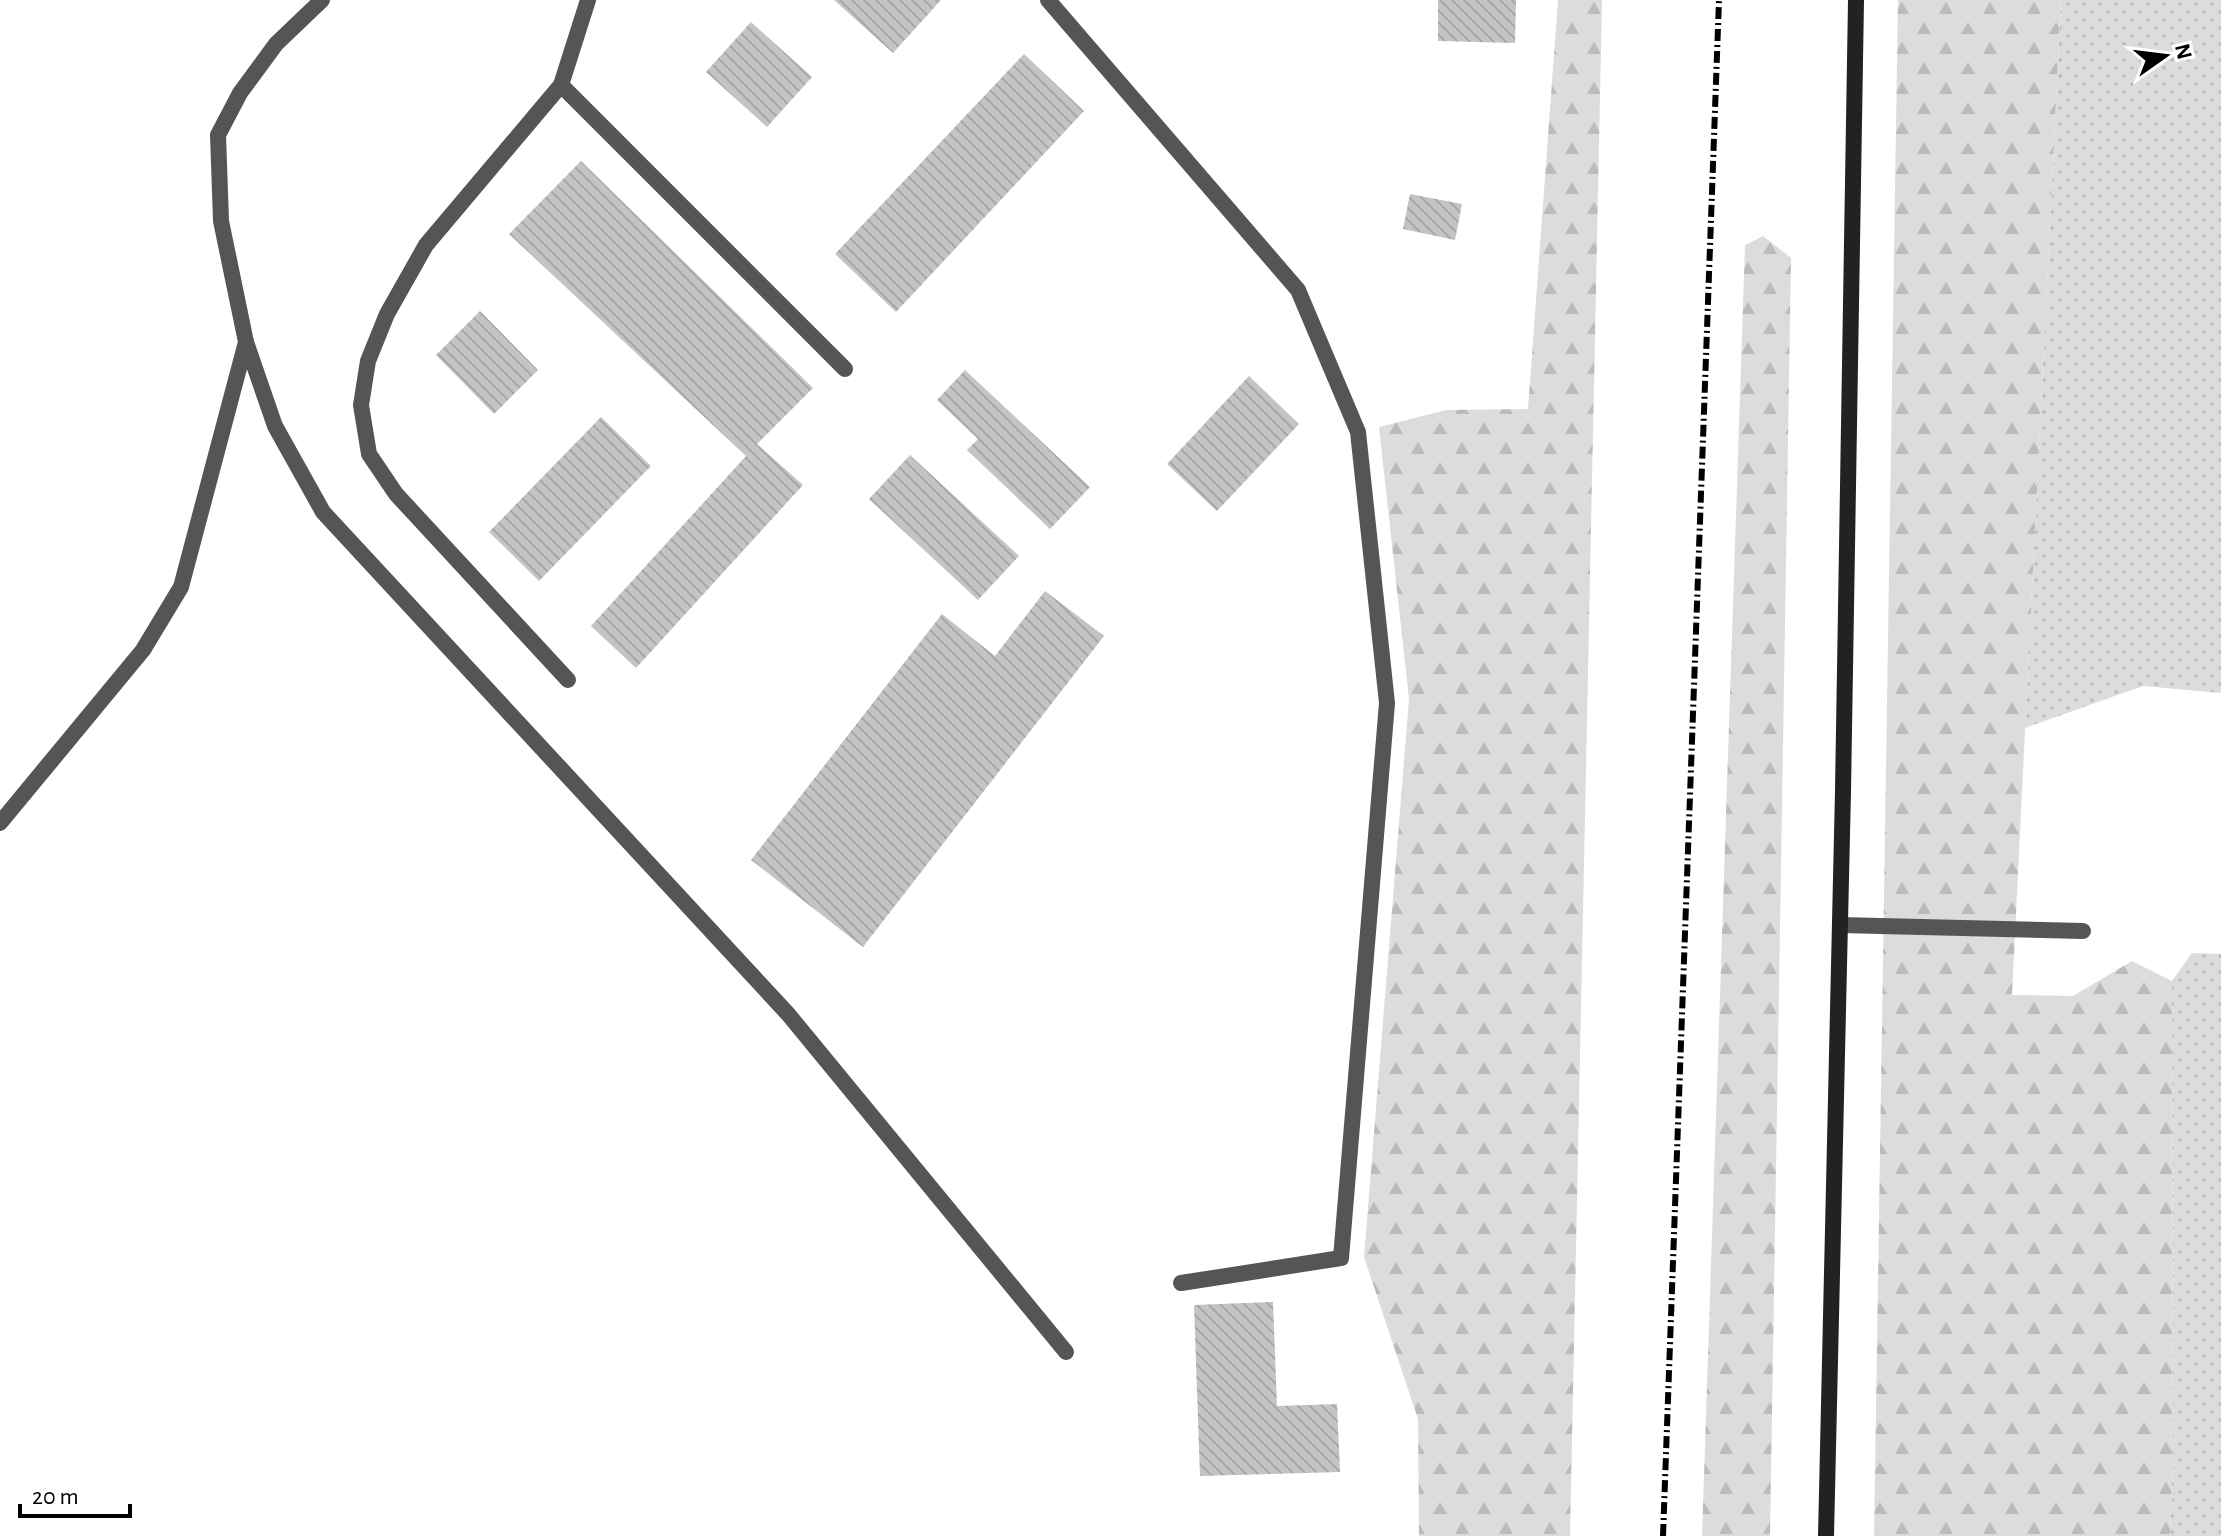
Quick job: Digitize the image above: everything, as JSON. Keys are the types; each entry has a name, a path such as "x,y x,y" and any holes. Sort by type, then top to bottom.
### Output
{"street":[{"path":"322,0 276,44 240,93 218,135 221,221 246,342 275,426 323,512 788,1014 1066,1352"},
{"path":"568,680 396,494 369,454 361,405 368,361 387,314 426,245 561,85 588,0"},
{"path":"1048,0 1298,290 1358,432 1387,703 1341,1258 1181,1283"},
{"path":"1826,1536 1856,0"},
{"path":"561,85 845,369"},
{"path":"0,823 143,650 181,587 246,342"},
{"path":"1840,925 2083,931"}],"green space":[{"path":"1558,0 1602,0 1570,1536 1419,1536 1418,1419 1364,1257 1409,699 1379,427 1446,410 1528,409"},
{"path":"1898,0 2061,0 2012,995 2073,996 2132,961 2172,981 2173,1460 2170,1536 1874,1536"},
{"path":"2061,0 2221,0 2221,693 2143,686 2025,728"},
{"path":"1763,236 1791,258 1770,1536 1702,1536 1745,245"},
{"path":"2192,953 2221,954 2221,1536 2170,1536 2173,1460 2172,981"}],"building":[{"path":"834,0 941,0 893,53"},
{"path":"1438,0 1516,0 1515,43 1438,41"},
{"path":"751,22 812,77 767,127 706,72"},
{"path":"1024,54 1084,111 896,312 835,254"},
{"path":"581,161 813,388 757,444 803,485 636,668 591,626 746,456 509,234"},
{"path":"1410,194 1462,204 1455,240 1403,229"},
{"path":"480,311 538,370 494,414 436,355"},
{"path":"965,370 1090,487 1050,529 967,450 978,439 937,400"},
{"path":"1249,376 1299,424 1217,511 1167,464"},
{"path":"601,417 651,466 539,581 489,532"},
{"path":"910,455 1019,556 978,600 869,499"},
{"path":"1045,591 1104,636 863,947 751,860 942,614 995,656"},
{"path":"1273,1302 1277,1406 1337,1404 1340,1472 1200,1476 1194,1305"}],"railway":[{"path":"1663,1536 1719,0"}]}
